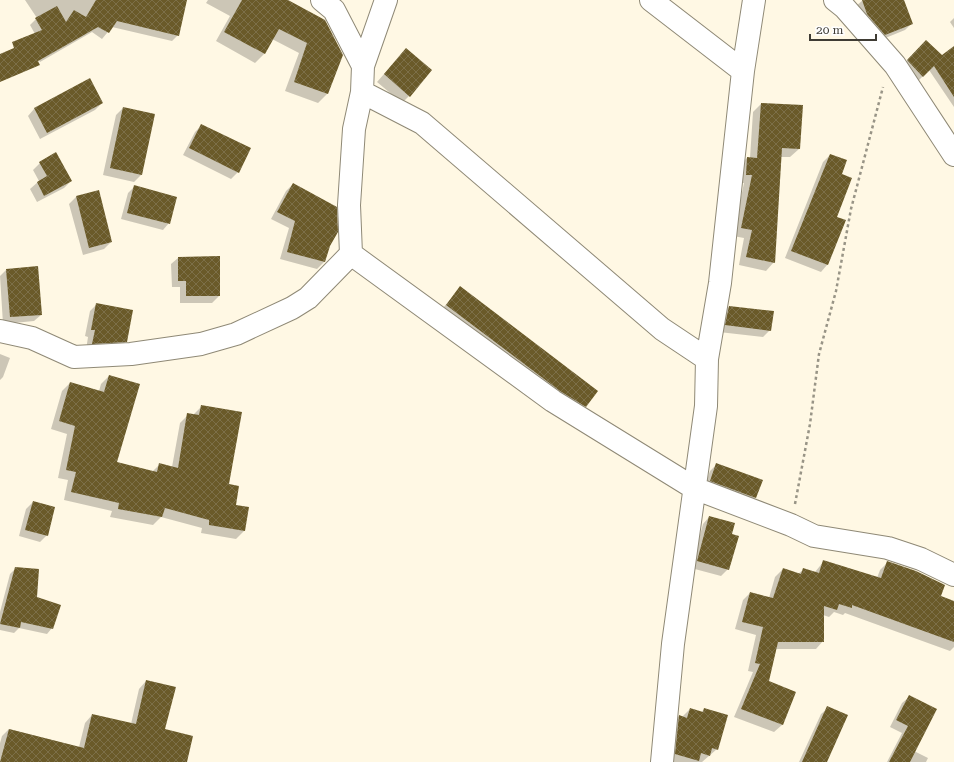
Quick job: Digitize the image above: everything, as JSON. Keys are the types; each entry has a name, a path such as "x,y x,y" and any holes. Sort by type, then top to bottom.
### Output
{"street":[{"path":"322,0 334,10 363,66"},
{"path":"0,331 32,338 74,357 131,354 201,344 236,334 292,308 308,298 351,254 349,205 354,129 362,92 363,66 386,0"},
{"path":"651,0 743,71"},
{"path":"662,762 673,644 706,406 707,359 720,283 743,71 754,0"},
{"path":"835,0 895,65 954,155"},
{"path":"362,92 422,123 662,329 707,359"},
{"path":"351,254 553,401 694,488 791,525 814,536 888,548 921,559 954,575"}],"path":[{"path":"791,525 810,424 819,354 836,291 851,209 882,87 895,65"}],"building":[{"path":"96,0 187,0 179,36 117,21 109,33 98,27 38,61 40,65 0,82 0,54 14,48 12,42 42,30 35,18 57,6 66,22 74,10 86,17"},
{"path":"242,0 288,0 325,20 343,55 328,94 294,82 307,43 279,29 265,54 224,32"},
{"path":"862,0 904,0 913,24 885,35 867,14"},
{"path":"926,40 942,55 954,46 954,97 934,66 923,77 907,60"},
{"path":"406,48 432,70 410,97 384,74"},
{"path":"90,78 103,103 47,133 34,108"},
{"path":"761,103 803,105 800,149 782,148 775,263 746,257 752,230 741,228 752,175 746,175 747,157 757,158"},
{"path":"123,107 155,114 142,175 110,168"},
{"path":"201,124 251,148 239,173 189,148"},
{"path":"56,152 72,181 44,196 37,182 47,176 39,162"},
{"path":"830,154 847,160 842,174 852,178 837,217 846,220 828,265 791,251"},
{"path":"293,183 337,207 338,232 330,246 325,262 287,252 295,221 277,212"},
{"path":"134,185 177,197 170,224 127,213"},
{"path":"99,190 112,242 89,248 76,196"},
{"path":"220,256 220,296 186,296 186,281 178,281 178,257"},
{"path":"38,266 42,315 10,317 6,269"},
{"path":"460,286 598,391 586,407 560,391 446,305"},
{"path":"96,303 133,310 127,342 92,344 95,330 91,330"},
{"path":"729,306 774,311 771,331 725,325"},
{"path":"109,375 140,384 117,462 157,472 159,463 178,468 187,413 199,415 201,405 242,412 229,484 239,486 236,505 249,507 245,531 209,525 209,520 165,508 162,517 118,509 119,503 71,492 76,472 66,470 75,426 59,421 70,382 104,392"},
{"path":"716,463 763,480 756,498 710,481"},
{"path":"33,501 55,507 48,536 25,530"},
{"path":"709,516 735,523 732,534 739,536 729,570 697,561"},
{"path":"823,560 881,578 887,561 916,571 945,585 941,596 954,601 954,642 852,605 852,608 839,604 837,610 824,606 824,642 778,642 769,681 796,692 783,725 741,709 760,664 755,663 763,627 742,622 750,592 773,598 783,568 801,574 803,568 819,573"},
{"path":"15,567 39,569 37,597 61,605 53,629 21,622 20,628 0,624"},
{"path":"146,680 176,687 165,729 193,736 187,762 0,762 9,729 84,748 92,714 136,724"},
{"path":"909,695 937,709 910,762 889,762 908,726 896,720"},
{"path":"827,706 848,715 827,762 802,762"},
{"path":"690,708 703,712 704,708 728,715 718,750 712,748 710,756 701,753 699,761 675,754 679,715 687,718"}]}
